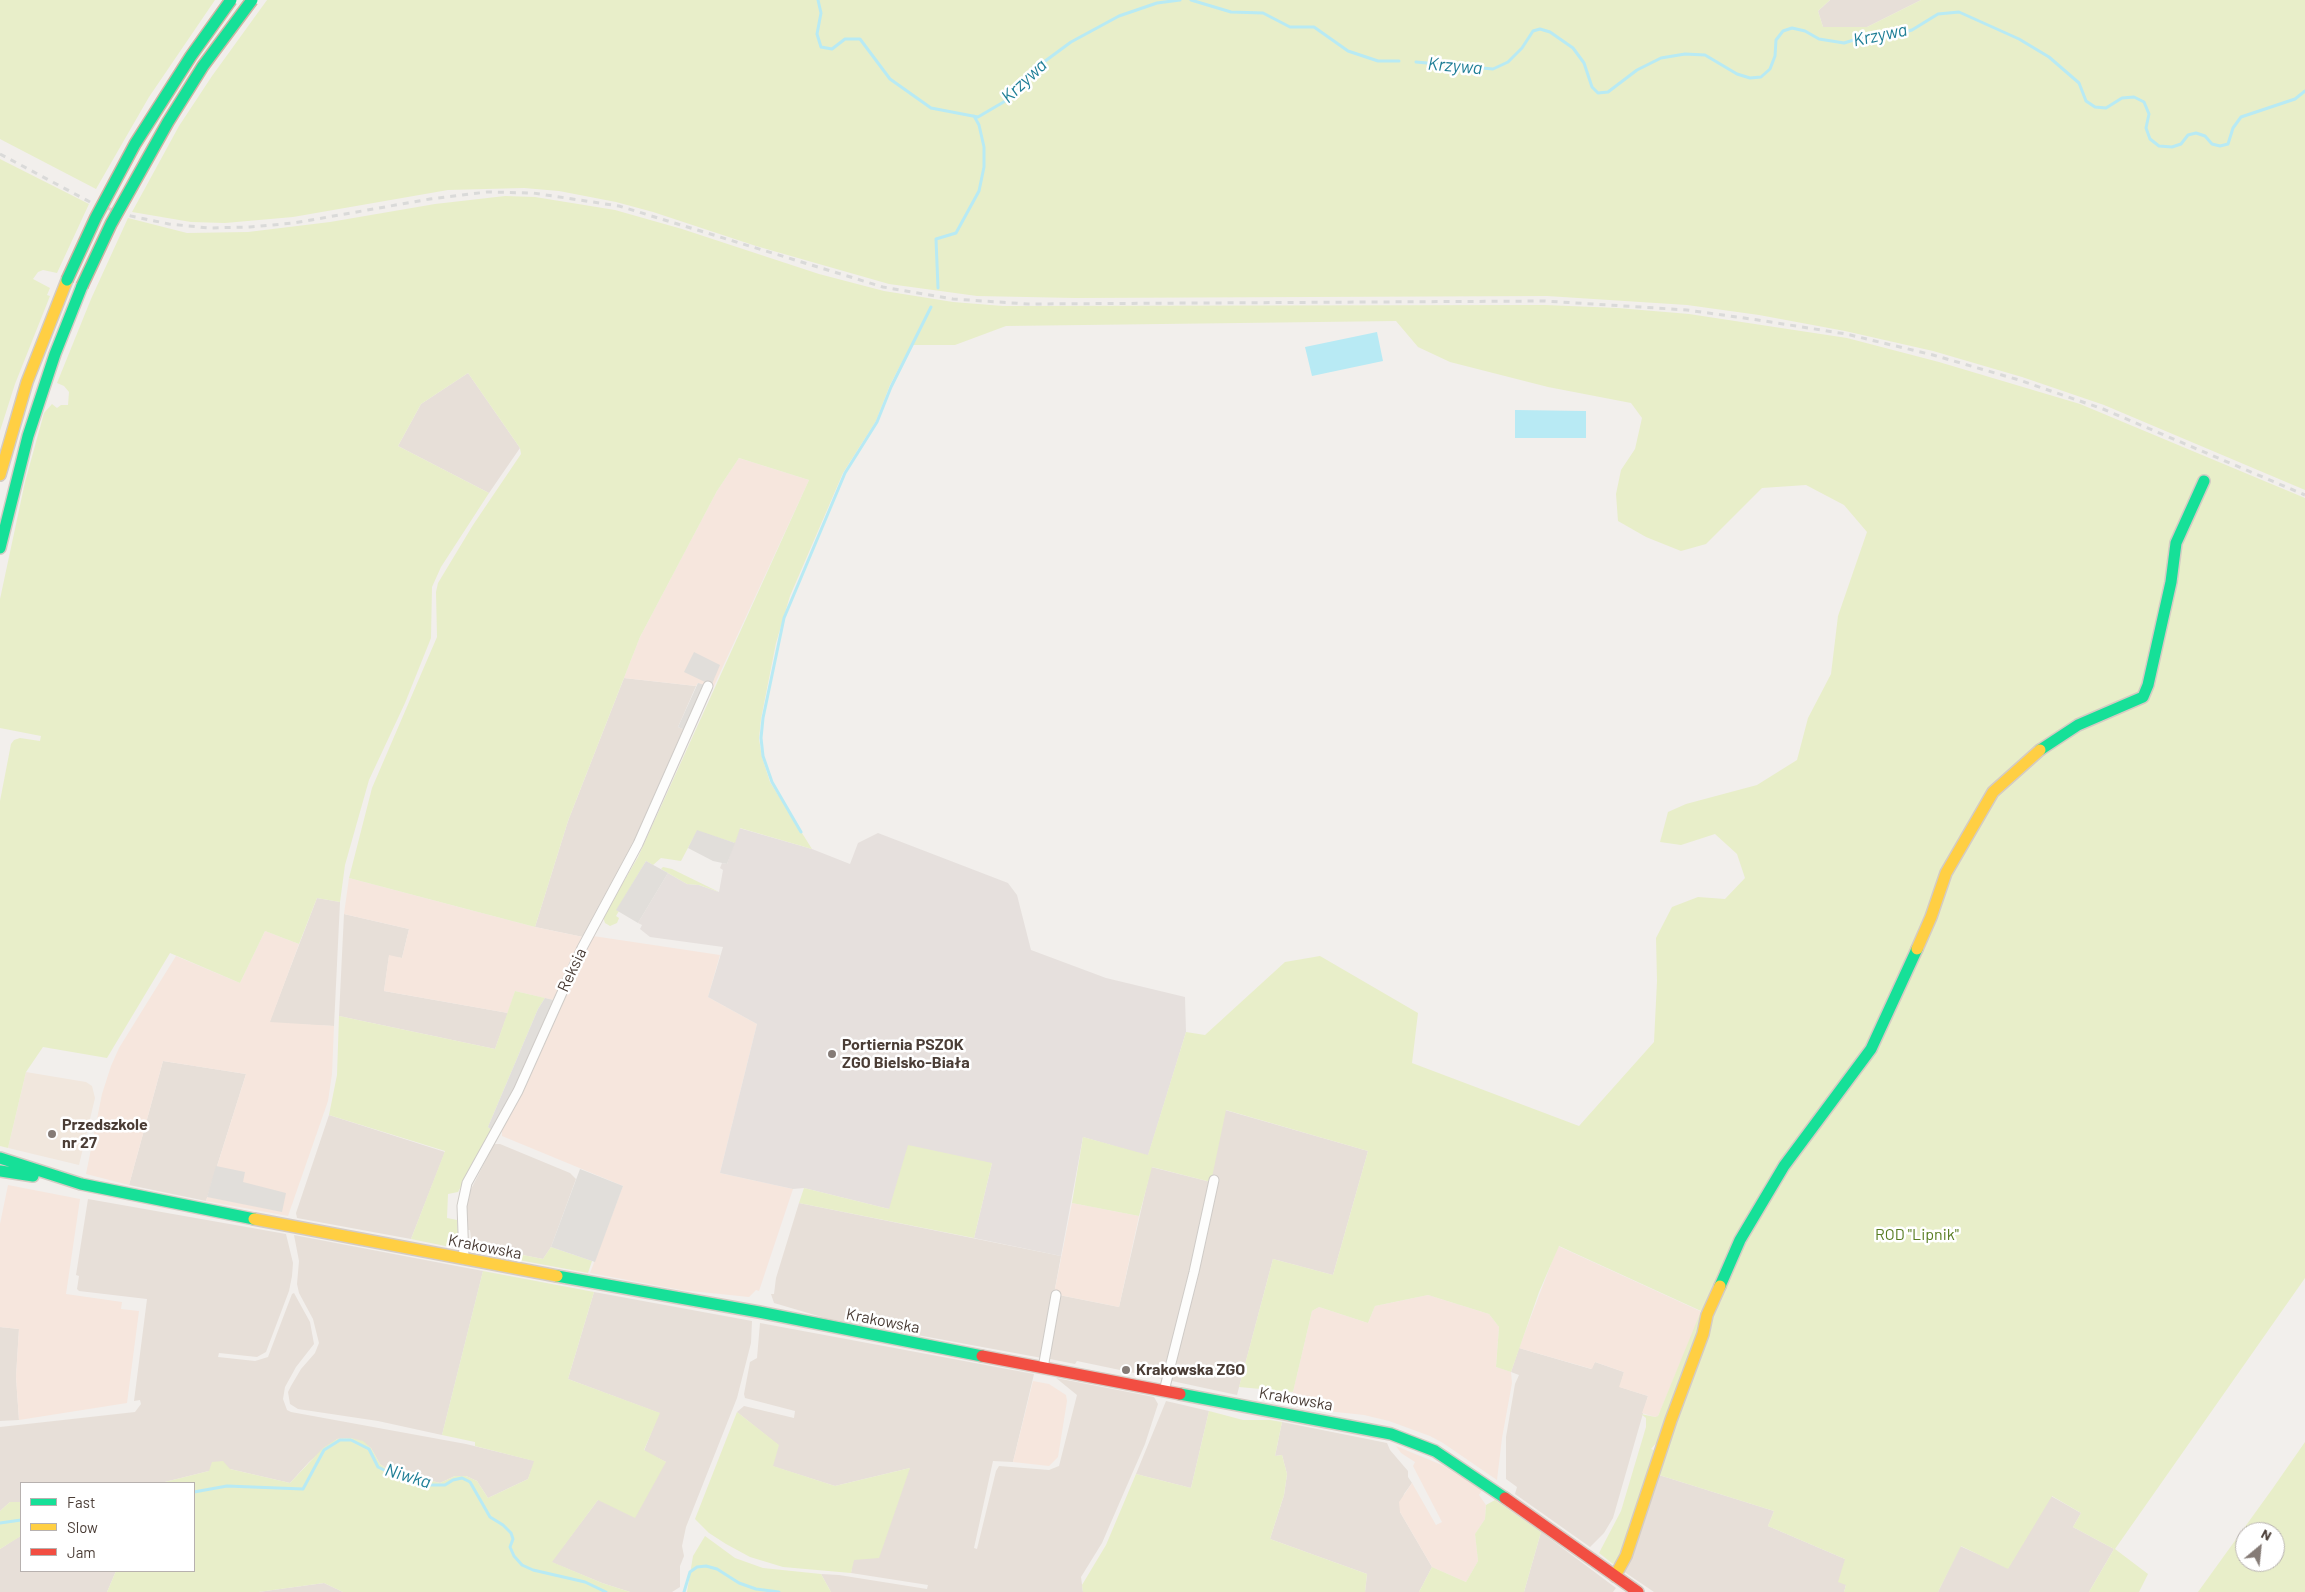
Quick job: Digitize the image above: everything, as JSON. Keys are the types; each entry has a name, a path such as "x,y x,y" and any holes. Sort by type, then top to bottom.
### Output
{"main road":[{"path":"0,475 33,366 67,280 96,217 135,144 191,56 231,0"},
{"path":"0,548 16,480 37,407 55,354 82,286 111,224 163,129 204,66 252,0"},
{"path":"1615,1576 1626,1556 1670,1420 1701,1341 1707,1315 1740,1240 1784,1166 1871,1049 1931,917 1946,873 1960,844 1993,792 2035,754 2056,738 2078,725 2143,697 2148,685 2171,582 2176,543 2204,482"},
{"name":"Krakowska","path":"0,1158 81,1184"},
{"name":"Krakowska","path":"0,1171 81,1184 464,1259 759,1312 1164,1391 1370,1428 1410,1440 1460,1466 1638,1592"}],"street":[{"name":"Reksia","path":"464,1259 463,1201 467,1183 518,1091 582,948 638,844 708,686"},
{"path":"1164,1391 1194,1272 1214,1180"},
{"path":"1044,1368 1056,1295"}],"shaded area":[{"path":"1830,0 1921,0 1867,27 1823,27 1818,11"},
{"path":"468,373 520,448 489,493 398,446 421,404"},
{"path":"739,458 809,480 713,688 698,683 696,686 624,678 640,637 717,491"},
{"path":"694,652 720,665 712,684 713,688 684,672"},
{"path":"624,678 696,686 678,727 685,730 635,843 583,937 535,927 568,821"},
{"path":"698,683 705,685 685,730 678,727"},
{"path":"739,828 812,849 850,864 858,843 878,833 1008,883 1017,895 1031,950 1106,978 1185,997 1186,1032 1148,1156 1083,1137 1061,1256 974,1238 992,1163 889,1209 804,1188 793,1189 720,1173 757,1024 708,997 723,947 650,937 640,929 642,925 638,923 668,873 687,884 699,885 719,892 723,870 720,868 722,863 727,864"},
{"path":"697,830 735,843 727,864 713,861 688,848"},
{"path":"646,861 668,873 638,923 616,910"},
{"path":"349,878 535,927 583,937 553,1000 515,991 508,1013 384,991 389,955 402,958 409,929 344,914"},
{"path":"317,898 340,902 334,1026 269,1023"},
{"path":"344,914 409,929 402,958 389,956 384,991 508,1013 495,1049 339,1016"},
{"path":"265,931 299,944 270,1022 334,1026 332,1074 328,1101 288,1216 206,1201 246,1074 163,1061 129,1185 86,1174 102,1094 111,1066 119,1048 176,956 240,983"},
{"path":"593,936 720,955 708,997 757,1024 720,1173 793,1189 759,1291 756,1290 749,1297 681,1290 590,1273 623,1186 502,1136 502,1130 523,1092"},
{"path":"545,998 553,1000 514,1090 492,1130 488,1127 538,1009"},
{"path":"163,1061 246,1074 206,1201 129,1185"},
{"path":"26,1072 86,1082 92,1086 95,1098 79,1165 8,1148"},
{"path":"1225,1110 1368,1151 1333,1275 1273,1259 1237,1395 1172,1381 1170,1378 1217,1178 1211,1175"},
{"path":"329,1115 445,1152 411,1239 297,1218 296,1213"},
{"path":"494,1144 500,1144 570,1173 576,1179 551,1247 543,1259 472,1245 470,1230 467,1230 467,1197"},
{"path":"216,1166 245,1172 243,1182 286,1193 282,1212 207,1197"},
{"path":"1151,1167 1211,1182 1192,1272 1163,1379 1077,1361 1075,1364 1050,1359 1059,1295 1119,1307"},
{"path":"580,1169 623,1186 595,1262 551,1247"},
{"path":"8,1185 80,1199 66,1294 122,1302 121,1309 139,1311 127,1403 19,1420 16,1377 19,1329 0,1327 0,1224"},
{"path":"88,1199 286,1234 293,1263 292,1276 289,1291 266,1352 257,1357 219,1353 218,1357 255,1361 268,1357 294,1293 310,1322 314,1344 296,1367 285,1387 283,1399 287,1410 466,1444 535,1461 528,1479 488,1498 477,1481 466,1476 455,1476 440,1483 388,1470 380,1464 371,1448 351,1438 337,1439 309,1462 290,1483 230,1469 209,1471 165,1482 20,1482 20,1502 10,1502 0,1511 0,1427 135,1412 141,1404 140,1400 134,1401 147,1299 79,1291 77,1289 79,1276 76,1275"},
{"path":"799,1203 1061,1256 1042,1358 825,1318 774,1303 771,1294 774,1294 776,1278"},
{"path":"1072,1203 1139,1216 1119,1307 1054,1294"},
{"path":"294,1235 483,1271 442,1435 378,1421 298,1409 290,1404 288,1392 301,1369 315,1353 319,1343 313,1319 299,1293 297,1284 299,1261"},
{"path":"1558,1246 1702,1312 1658,1416 1655,1417 1642,1413 1648,1396 1619,1387 1624,1372 1595,1362 1592,1369 1519,1348"},
{"path":"594,1292 752,1321 751,1343 737,1398 686,1527 682,1546 684,1556 680,1566 680,1587 672,1592 630,1592 602,1583 551,1562 598,1500 666,1462 644,1451 659,1413 568,1379"},
{"path":"1428,1295 1489,1314 1499,1327 1496,1367 1511,1372 1512,1383 1497,1480 1430,1436 1389,1421 1364,1415 1299,1408 1293,1392 1312,1311 1319,1307 1368,1323 1375,1306"},
{"path":"760,1323 1034,1374 1013,1462 993,1461 974,1548 977,1549 996,1471 999,1466 1049,1470 1059,1466 1077,1395 1056,1378 1154,1397 1158,1404 1145,1444 1102,1543 1081,1577 1083,1592 831,1592 821,1574 839,1575 927,1589 928,1585 851,1573 853,1560 910,1468 835,1486 772,1466 778,1445 737,1412 744,1406 794,1418 795,1411 745,1398 744,1394 750,1362 757,1358"},
{"path":"0,1327 19,1329 16,1377 19,1420 0,1421"},
{"path":"1519,1348 1591,1369 1595,1362 1624,1372 1620,1387 1648,1396 1613,1518 1604,1533 1590,1547 1515,1494 1517,1487 1506,1479 1506,1437 1515,1384 1519,1375 1511,1372"},
{"path":"1033,1381 1049,1384 1066,1395 1067,1401 1058,1457 1049,1466 1013,1462"},
{"path":"1166,1401 1209,1411 1191,1488 1136,1474"},
{"path":"1282,1422 1387,1443 1390,1450 1408,1471 1408,1477 1412,1483 1404,1494 1400,1512 1432,1567 1419,1592 1365,1592 1367,1574 1270,1539 1284,1495 1287,1474 1282,1455 1275,1456"},
{"path":"1396,1446 1442,1465 1482,1490 1479,1495 1486,1505 1485,1519 1475,1534 1478,1561 1466,1582 1432,1567 1400,1512 1399,1502 1412,1483 1436,1525 1442,1522 1413,1466 1415,1462 1401,1453"},
{"path":"1659,1475 1774,1511 1768,1526 1845,1559 1846,1585 1844,1592 1654,1592 1623,1571"},
{"path":"2051,1496 2081,1513 2073,1527 2114,1549 2089,1592 1938,1592 1960,1546 2008,1568"},
{"path":"1541,1532 1616,1588 1613,1592 1524,1592"},
{"path":"20,1536 20,1572 116,1572 107,1592 0,1592 0,1549"},
{"path":"324,1583 343,1592 258,1592"}],"green space":[{"path":"0,0 215,0 149,97 96,189 0,139"},
{"path":"267,0 1830,0 1818,11 1823,27 1867,27 1921,0 2305,0 2305,490 2104,405 2022,377 1933,351 1845,331 1759,315 1687,305 1547,296 1075,298 977,296 889,284 756,246 653,212 616,202 559,191 524,188 448,190 293,217 225,223 191,222 132,212 179,126 212,76"},
{"path":"0,159 89,204 57,273 43,270 38,272 33,279 50,288 47,295 50,296 15,384 0,431"},
{"name":"ROD \"Lipnik\"","path":"505,196 535,197 615,210 682,229 819,274 884,291 953,302 1003,306 1545,305 1618,308 1689,314 1847,338 1939,362 2080,404 2305,498 2305,1278 2115,1549 2148,1574 2139,1592 2089,1592 2114,1549 2073,1527 2081,1513 2052,1496 2008,1569 1961,1546 1938,1592 1844,1592 1846,1585 1838,1582 1845,1559 1768,1526 1774,1511 1659,1475 1675,1422 1651,1449 1658,1452 1617,1562 1613,1564 1599,1553 1621,1511 1646,1427 1646,1418 1641,1414 1658,1416 1701,1311 1559,1246 1539,1292 1511,1372 1496,1367 1499,1327 1489,1314 1428,1295 1375,1306 1368,1323 1319,1307 1312,1311 1293,1392 1239,1387 1273,1259 1333,1275 1368,1151 1226,1110 1211,1182 1152,1167 1139,1216 1072,1203 1083,1137 1148,1155 1186,1032 1205,1035 1285,962 1320,956 1418,1013 1412,1063 1579,1126 1654,1042 1657,981 1656,938 1672,907 1698,897 1725,899 1745,878 1737,854 1715,834 1681,845 1660,842 1668,812 1686,804 1757,785 1797,760 1808,718 1831,674 1838,616 1867,532 1844,505 1806,485 1762,488 1706,544 1681,551 1646,537 1618,521 1616,494 1621,470 1635,449 1642,418 1631,403 1548,387 1450,362 1418,347 1396,321 1006,326 955,345 911,345 890,385 876,421 843,473 790,596 776,643 761,719 759,739 762,757 770,782 812,849 740,828 735,843 697,831 681,861 661,858 653,865 646,861 617,910 619,911 616,916 619,918 617,923 610,926 605,923 603,917 638,857 809,480 739,458 717,491 640,637 568,821 535,927 349,878 372,788 437,637 436,592 438,583 473,525 521,454 520,448 468,373 421,404 398,446 489,493 441,567 432,587 431,638 405,703 369,780 345,865 340,902 317,898 299,944 265,931 240,983 170,953 107,1058 43,1047 26,1072 8,1148 0,1146 0,801 11,744 14,740 20,738 40,741 41,736 0,728 0,599 25,482 44,413 52,404 57,408 61,405 68,405 69,392 64,386 57,383 91,299 128,218 187,233 248,232 330,222 435,204"},
{"path":"663,867 672,869 719,892 699,885 687,884 661,869"},
{"path":"515,991 545,998 538,1009 488,1127 492,1130 458,1192 448,1194 447,1218 457,1220 458,1236 456,1237 455,1244 450,1247 411,1239 445,1151 329,1115 337,1075 339,1016 495,1049"},
{"path":"908,1145 992,1163 974,1238 799,1203 804,1188 889,1209"},
{"path":"472,1245 543,1259 551,1247 592,1261 588,1273 481,1253"},
{"path":"483,1271 594,1292 568,1379 660,1413 644,1450 666,1462 635,1518 598,1500 552,1562 602,1583 630,1592 343,1592 324,1583 258,1592 107,1592 116,1572 195,1572 195,1482 165,1482 209,1471 212,1462 223,1461 230,1469 290,1483 323,1448 337,1439 351,1438 363,1441 371,1448 380,1464 388,1470 440,1483 455,1476 466,1476 477,1481 488,1498 528,1479 534,1461 475,1446 475,1442 442,1435"},
{"path":"1209,1411 1243,1420 1282,1422 1275,1456 1282,1455 1287,1474 1284,1495 1270,1539 1367,1574 1365,1592 1083,1592 1082,1585 1106,1545 1136,1474 1191,1488"},
{"path":"737,1412 779,1445 773,1466 835,1486 910,1468 879,1558 854,1560 851,1573 783,1567 750,1557 726,1544 709,1533 695,1519"},
{"path":"2305,1442 2305,1592 2198,1592 2235,1541 2235,1572 2285,1572 2285,1522 2248,1522"},
{"path":"1495,1500 1541,1532 1524,1592 1419,1592 1432,1567 1466,1582 1478,1561 1475,1534 1485,1519 1486,1505"},
{"path":"10,1502 20,1502 20,1537 0,1549 0,1511"},
{"path":"705,1536 735,1558 763,1568 821,1574 831,1592 687,1592 693,1556"}],"water":[{"path":"1377,332 1383,361 1312,376 1305,347"},
{"path":"1515,410 1586,411 1586,438 1515,438"}],"waterway":[{"name":"Krzywa","path":"818,0 821,13 817,34 821,47 832,49 845,39 860,39 890,79 931,108 978,117 1007,100 1033,70 1071,42 1119,16 1157,3 1180,0"},
{"name":"Krzywa","path":"1191,0 1231,12 1263,13 1290,27 1314,27 1348,51 1378,61 1399,61"},
{"name":"Krzywa","path":"1416,62 1493,69 1508,62 1522,48 1533,31 1540,29 1550,32 1573,48 1584,63 1592,87 1598,93 1608,92 1637,70 1661,58 1685,54 1705,55 1737,74 1750,78 1761,77 1770,69 1775,56 1776,40 1783,31 1792,28 1805,31 1819,39 1844,43 1867,36 1891,36 1912,30 1938,14 1959,12 2019,39 2049,57 2079,83 2086,101 2095,107 2106,108 2122,98 2134,97 2144,102 2149,114 2146,128 2150,139 2159,146 2172,147 2181,144 2188,135 2196,133 2205,136 2212,144 2220,146 2228,144 2233,128 2241,117 2295,99 2305,91"},
{"path":"938,288 936,239 956,233 979,191 984,167 984,147 979,125 974,116"},
{"path":"801,832 772,782 763,756 761,738 763,718 784,618 845,473 877,422 891,387 931,307"},
{"name":"Niwka","path":"195,1492 227,1486 303,1489 324,1450 340,1440 351,1440 369,1449 378,1467 386,1471 430,1485 445,1485 453,1480 462,1478 470,1482 490,1517 503,1525 511,1533 513,1539 510,1547 514,1556 522,1565 533,1570 585,1582 606,1592"},
{"name":"Niwka","path":"0,1523 20,1520"},
{"name":"Niwka","path":"684,1592 690,1572 697,1567 706,1566 717,1569 739,1583 756,1589 779,1592"}],"railway":[{"path":"0,154 92,203 131,216 169,224 209,228 250,227 294,223 430,199 487,192 533,193 619,206 883,287 953,299 1028,304 1545,301 1687,310 1758,320 1846,334 1933,355 2019,380 2103,409 2305,495"}],"traffic: fast":[{"path":"67,280 96,217 135,144 191,56 231,0"},
{"path":"82,286 111,224 168,122 203,66 252,0"},
{"path":"0,548 28,436 55,354 82,286"},
{"path":"2040,750 2078,725 2143,697 2148,685 2171,582 2176,543 2204,481"},
{"path":"1720,1286 1740,1240 1784,1166 1871,1049 1917,949"},
{"path":"0,1158 81,1184 254,1219"},
{"path":"0,1171 33,1176"},
{"path":"557,1276 759,1312 982,1356"},
{"path":"1180,1394 1391,1434 1435,1451 1505,1498"}],"traffic: slow":[{"path":"0,475 27,382 67,280"},
{"path":"1917,949 1931,917 1946,873 1993,792 2040,750"},
{"path":"254,1219 557,1276"},
{"path":"1615,1576 1626,1556 1671,1420 1703,1334 1707,1315 1720,1286"}],"traffic: jam":[{"path":"982,1356 1180,1394"},
{"path":"1505,1498 1638,1592"}],"place":[{"name":"Portiernia PSZOK ZGO Bielsko-Biała","path":"832,1054"},
{"name":"Przedszkole nr 27","path":"52,1134"},
{"name":"Krakowska ZGO","path":"1126,1370"}]}
